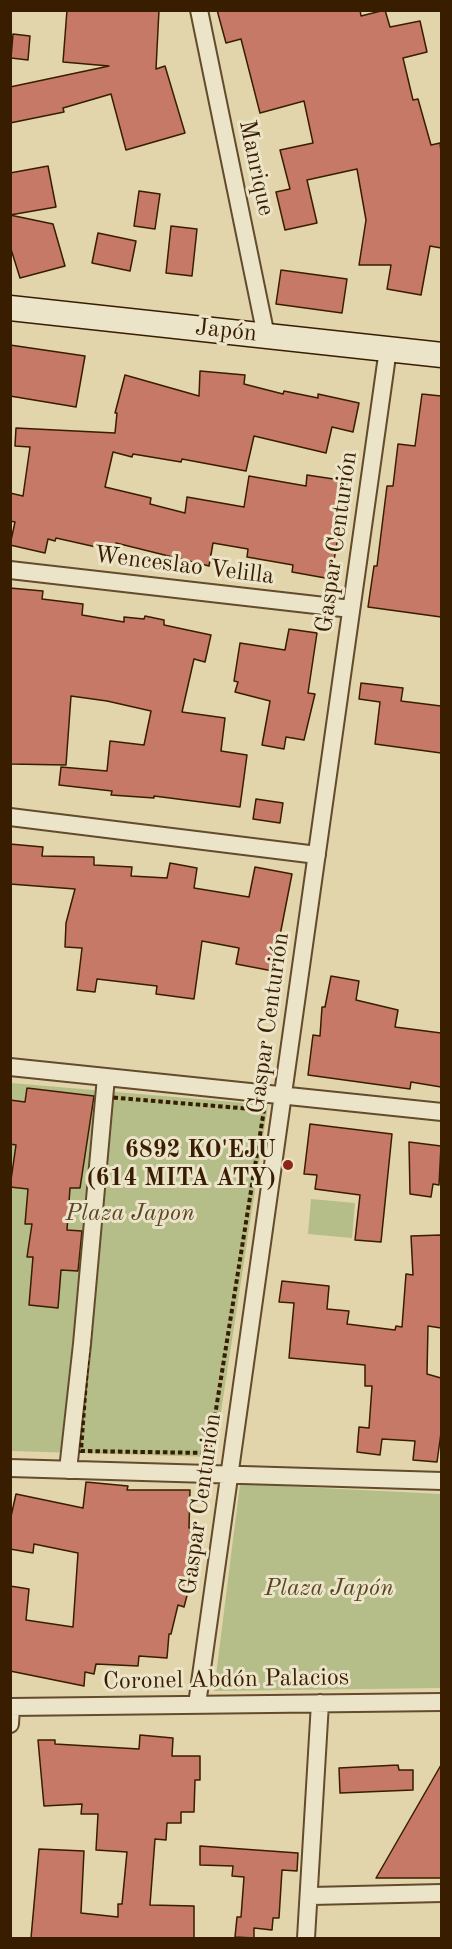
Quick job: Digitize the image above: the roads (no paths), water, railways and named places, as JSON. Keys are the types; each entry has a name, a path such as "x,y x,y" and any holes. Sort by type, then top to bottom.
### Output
{"street":[{"name":"Manrique","path":"199,10 266,336"},
{"name":"Japón","path":"11,305 441,355"},
{"name":"Gaspar Centurión","path":"197,1704 388,349"},
{"name":"Wenceslao Velilla","path":"10,570 351,609"},
{"path":"10,817 317,855"},
{"path":"10,1067 441,1112"},
{"path":"68,1470 82,1344 106,1077"},
{"path":"10,1468 441,1481"},
{"name":"Coronel Abdón Palacios","path":"11,1707 441,1702"},
{"path":"306,1938 311,1896 320,1703"},
{"path":"10,1724 11,1707"},
{"path":"311,1896 441,1893"}],"place":[{"name":"6892 KO'EJU (614 MITA ATY)","path":"288,1165"}],"park label":[{"name":"Plaza Japon","path":"130,1214"},
{"name":"Plaza Japón","path":"329,1589"}]}
